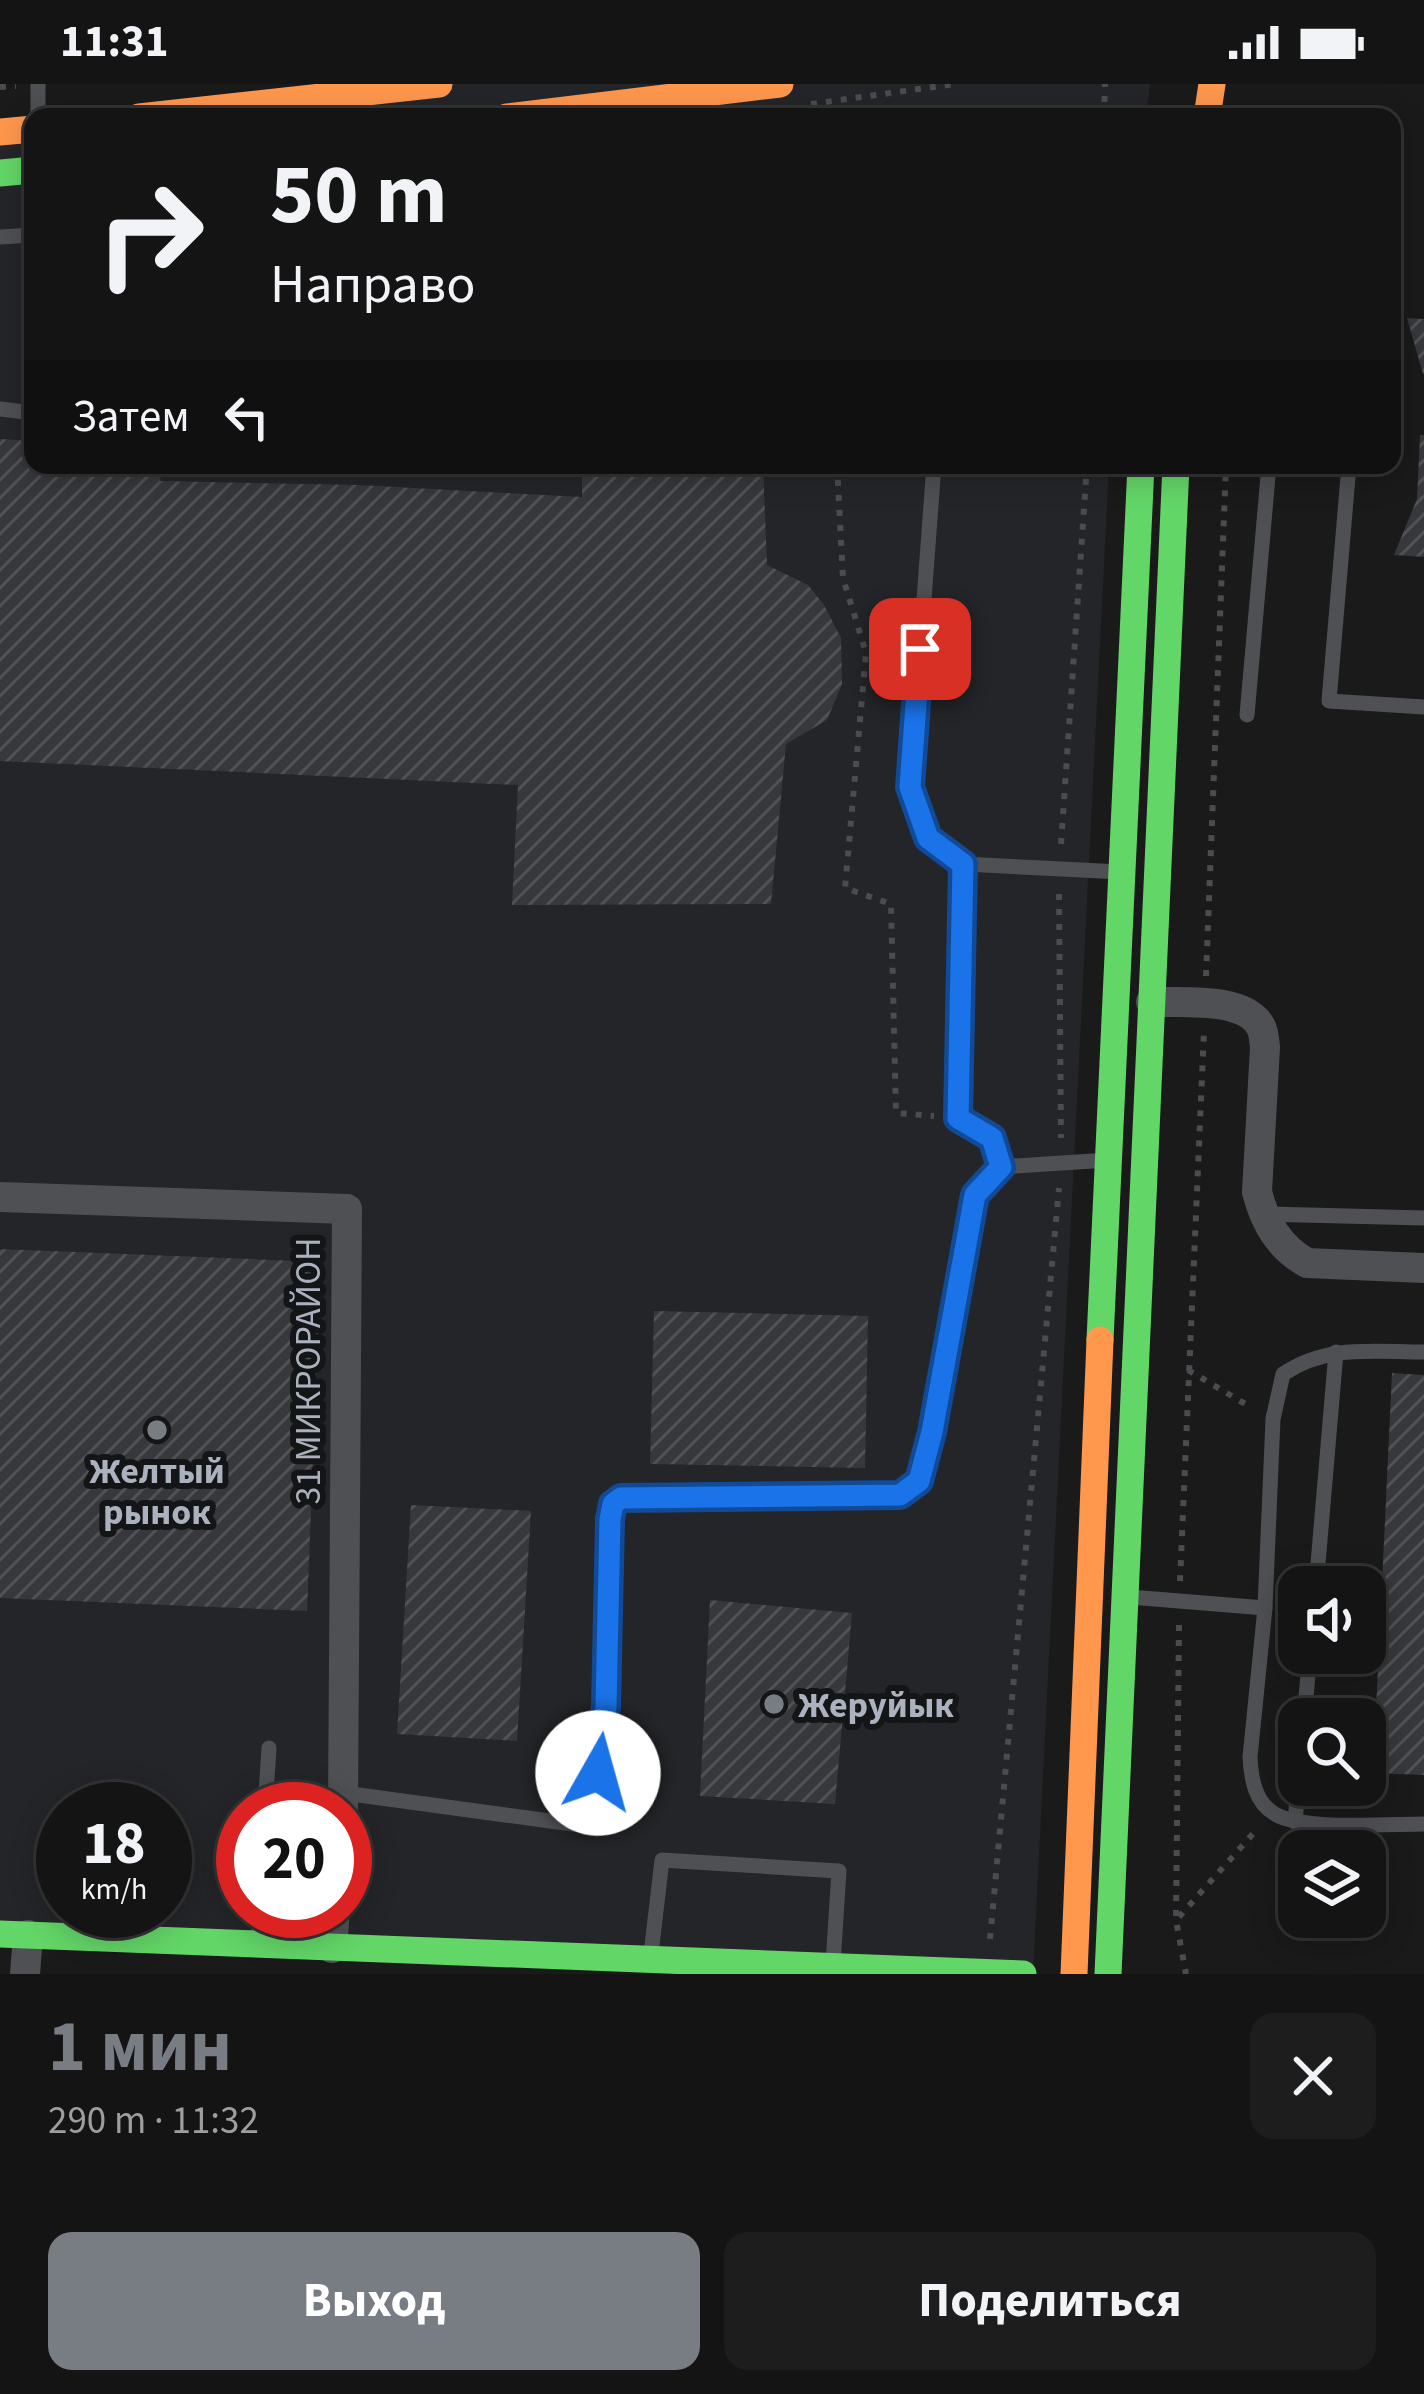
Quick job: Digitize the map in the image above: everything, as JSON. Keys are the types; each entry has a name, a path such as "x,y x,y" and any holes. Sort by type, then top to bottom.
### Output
{"main road":[{"path":"222,108 439,84"},
{"path":"581,108 780,84"},
{"path":"1074,1974 1141,474"},
{"path":"1108,1974 1176,474"},
{"path":"14,1935 258,1945 331,1961 650,1960 1023,1974"}],"street":[{"path":"1151,1002 1223,1004 1246,1011 1261,1027 1265,1046 1256,1192 1262,1214 1290,1253 1307,1263 1424,1268"},
{"name":"31 МИКРОРАЙОН","path":"0,1197 347,1209 343,1782"},
{"path":"14,1935 25,1974"}],"lane":[{"path":"933,474 910,787 928,838 963,864 1121,872"},
{"path":"1247,715 1268,474"},
{"path":"1347,474 1329,700 1424,707"},
{"path":"963,864 958,1118 992,1138 1001,1167"},
{"path":"372,1804 572,1824 585,1818 594,1807 606,1707 613,1504 621,1498 900,1495 919,1481 932,1432 975,1195 1001,1167 1108,1160"},
{"path":"1262,1214 1424,1218"},
{"path":"1318,1566 1336,1352"},
{"path":"1424,1352 1336,1352 1283,1374 1273,1419 1265,1607 1250,1757 1256,1794 1271,1813 1295,1822 1424,1824"},
{"path":"1125,1597 1265,1607"},
{"path":"267,1782 269,1748"},
{"path":"1295,1822 1296,1806"},
{"path":"650,1960 662,1860 839,1871 833,1967"},
{"path":"258,1938 258,1945"}],"path":[{"path":"801,105 955,84"},
{"path":"837,474 843,578 866,653 845,887 891,904 896,1113 958,1118"},
{"path":"988,1972 1061,1163 1059,867 1086,474"},
{"path":"1186,1974 1176,1920 1179,1601 1226,474"},
{"path":"1188,1370 1273,1419"},
{"path":"1176,1920 1271,1813"}],"shaded area":[{"path":"341,84 1150,84 1147,108 120,108"},
{"path":"24,118 24,474 1109,474 1033,1974 274,1938 372,1938 372,1782 216,1782 216,1935 192,1934 192,1782 36,1782 36,1927 0,1925 0,121"}],"building":[{"path":"1407,318 1424,319 1424,374 1423,374"},
{"path":"1420,435 1424,435 1424,557 1394,555 1417,499"},
{"path":"0,439 24,440 24,474 161,474 160,481 582,497 582,474 763,474 767,565 808,585 841,638 842,684 827,720 786,744 771,904 512,905 518,785 0,761"},
{"name":"Желтый рынок","path":"0,1249 321,1262 307,1611 0,1598"},
{"path":"654,1311 868,1316 865,1468 650,1464"},
{"path":"1392,1373 1424,1375 1424,1775 1386,1774 1386,1698 1377,1698 1378,1674 1386,1674 1383,1566"},
{"path":"411,1505 531,1511 517,1741 397,1734"},
{"name":"Жеруйык","path":"710,1600 852,1613 835,1804 700,1796"}],"traffic: fast":[{"path":"0,173 24,171"},
{"path":"1100,1340 1141,474"},
{"path":"1108,1974 1176,474"},
{"path":"0,1934 1023,1974"}],"traffic: slow":[{"path":"221,108 439,84"},
{"path":"581,108 780,84"},
{"path":"1208,108 1212,84"},
{"path":"0,132 24,130"},
{"path":"1074,1974 1100,1340"}],"place":[{"name":"Желтый рынок","path":"157,1430"},
{"name":"Жеруйык","path":"774,1704"}],"route":[{"path":"598,1773 606,1707 613,1504 621,1498 900,1495 919,1481 975,1195 1001,1167 992,1138 958,1118 963,864 928,838 910,787 920,649"}]}
